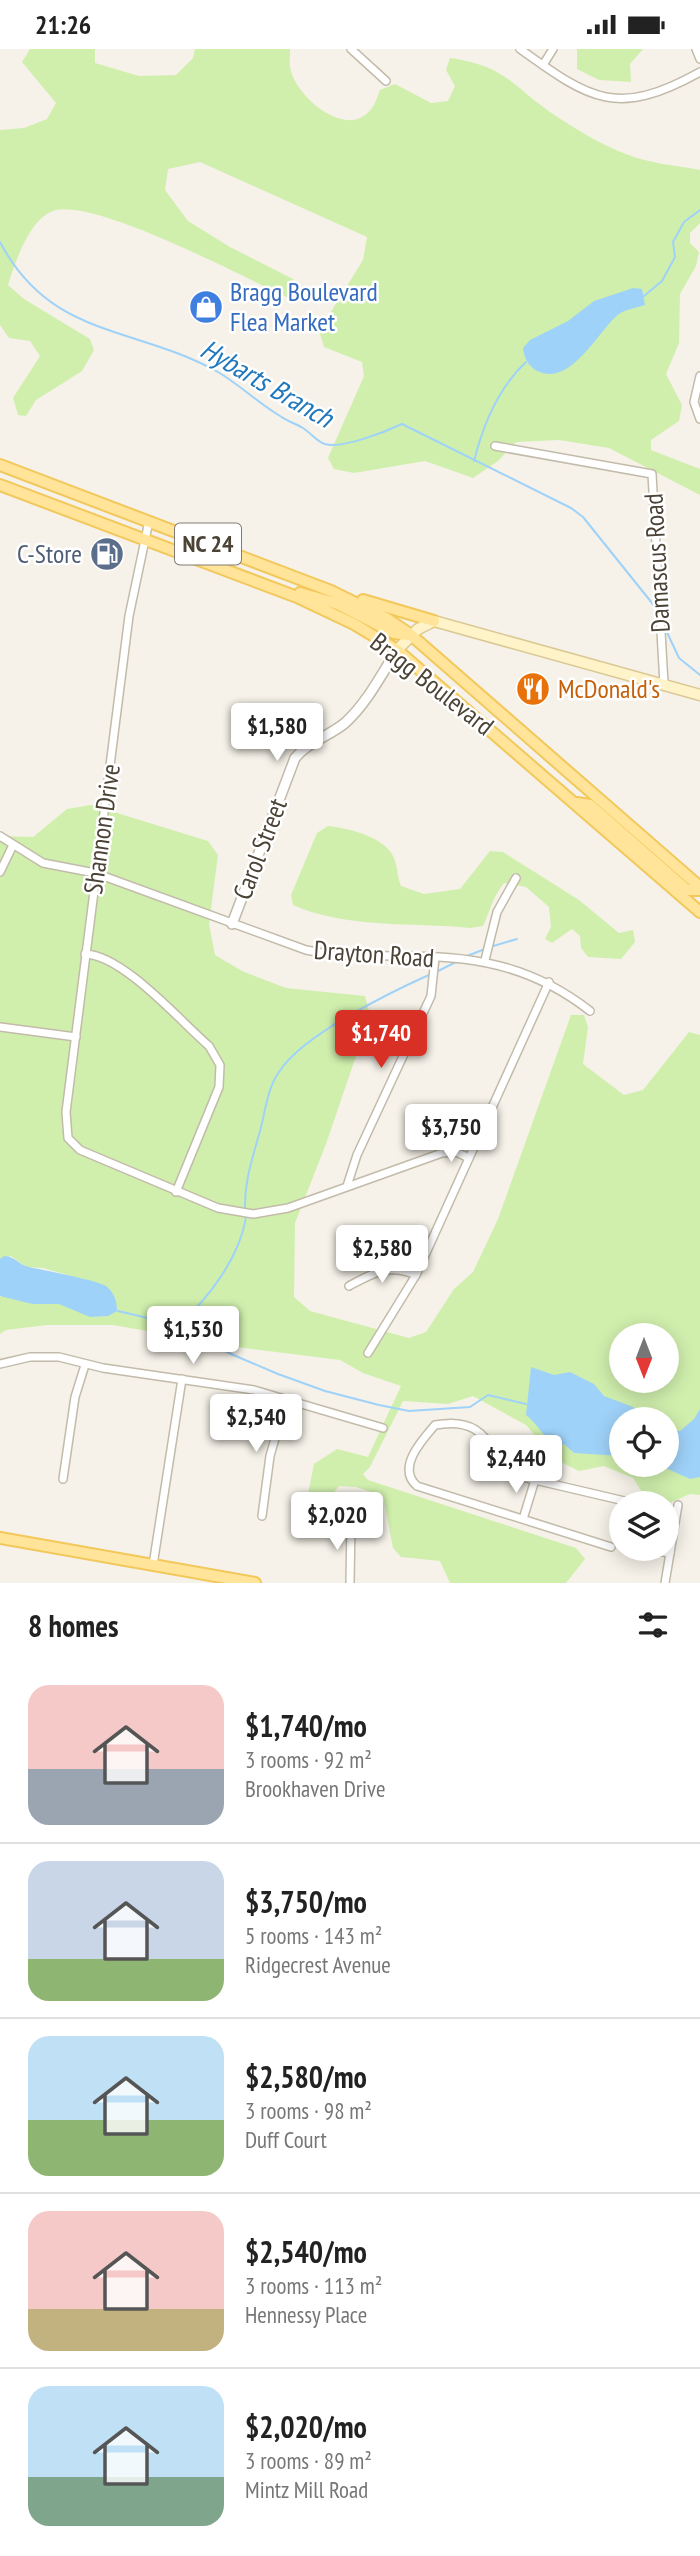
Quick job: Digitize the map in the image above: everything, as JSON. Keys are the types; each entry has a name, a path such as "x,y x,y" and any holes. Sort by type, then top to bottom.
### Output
{"main road":[{"name":"Bragg Boulevard","path":"0,465 331,591 386,618 411,635 700,889"},
{"name":"Bragg Boulevard","path":"0,485 258,582 354,624 397,650 700,912"},
{"path":"258,582 338,604 382,629 411,635"},
{"path":"331,591 700,695"},
{"path":"397,650 411,635 434,621"},
{"path":"575,802 590,805 687,890 700,889"},
{"path":"0,1538 255,1583"}],"street":[{"path":"351,49 386,81"},
{"path":"520,49 582,91 617,99 661,93 700,72"},
{"path":"543,65 553,49"},
{"path":"696,49 700,59"},
{"path":"700,376 694,402 700,419"},
{"name":"Damascus Road","path":"495,446 652,474 664,684"},
{"name":"Shannon Drive","path":"149,521 129,616 107,807 95,873 66,1112 68,1138 80,1150 176,1192"},
{"name":"Carol Street","path":"232,924 295,758 304,748 332,732 353,715 397,650"},
{"name":"Drayton Road","path":"0,836 51,866 95,873 319,953 485,960 516,968 549,982 590,1011"},
{"path":"0,873 13,845"},
{"path":"485,960 497,912 516,878"},
{"path":"85,954 96,955 120,967 209,1046 219,1061 219,1087 176,1192 218,1208 253,1214 280,1210 442,1153 456,1152 469,1158"},
{"path":"347,1186 357,1154 431,996 435,958"},
{"path":"368,1353 415,1275 549,982"},
{"path":"0,1027 75,1037"},
{"path":"349,1286 384,1268 397,1268 415,1275"},
{"path":"0,1364 48,1356 85,1365 254,1390 383,1429"},
{"path":"64,1479 73,1408 85,1365"},
{"path":"153,1565 182,1379"},
{"path":"262,1516 270,1456 286,1400"},
{"path":"609,1497 512,1473 481,1433 449,1424 435,1425 426,1434 408,1470 410,1480 417,1486 609,1546"},
{"path":"523,1519 535,1480"},
{"path":"351,1521 351,1583"},
{"path":"665,1583 669,1561"}],"green space":[{"path":"30,49 95,49 95,63 139,76 176,75 193,58 195,49 290,49 291,71 301,90 330,115 352,120 369,112 380,90 395,84 431,103 448,101 455,86 446,70 450,58 498,72 556,116 616,150 645,160 700,170 700,223 690,233 690,243 699,252 696,266 680,294 679,343 666,374 682,405 679,421 651,440 651,450 700,469 700,495 609,448 559,440 516,442 498,461 473,478 425,461 354,473 334,469 328,458 364,376 362,362 324,347 319,331 363,260 367,237 200,162 168,169 165,190 188,221 230,247 293,279 304,297 291,299 173,243 105,217 77,210 56,210 47,214 31,231 19,253 8,285 24,299 90,339 94,350 82,371 36,400 26,416 18,415 13,398 40,356 30,341 9,338 0,325 0,130 24,128 47,119 56,103 22,62"},
{"path":"577,49 643,49 630,64 631,82 599,80 577,69"},
{"path":"91,805 208,841 218,855 209,924 215,955 242,971 286,988 365,996 370,1015 326,1144 295,1223 294,1297 310,1311 409,1338 426,1332 454,1289 473,1272 498,1219 571,1015 584,1015 588,1027 583,1064 624,1095 643,1090 689,1032 700,1035 700,1495 690,1494 679,1499 679,1491 641,1491 631,1477 679,1477 679,1407 609,1407 609,1468 604,1466 579,1471 555,1459 526,1425 473,1396 448,1404 403,1401 370,1467 363,1474 368,1480 576,1548 585,1559 566,1583 450,1583 440,1561 401,1557 393,1548 383,1496 356,1487 339,1486 316,1515 310,1514 306,1504 314,1464 337,1449 368,1457 401,1386 363,1373 340,1360 244,1348 113,1325 47,1325 6,1330 0,1334 0,1297 3,1295 32,1304 115,1299 96,1283 43,1268 26,1267 11,1256 0,1261 0,836 33,837 67,809"},
{"path":"328,826 356,831 383,844 394,858 401,886 424,894 460,889 490,851 503,852 579,900 619,933 633,930 635,942 621,959 588,957 581,948 580,936 572,929 552,943 545,939 551,927 549,907 526,887 504,883 483,926 470,928 358,921 314,913 293,905 291,895 317,833"}],"water":[{"path":"633,288 642,289 645,305 619,314 573,364 549,374 537,371 529,364 523,348 530,340 568,321 594,301"},
{"path":"4,1256 29,1267 106,1286 114,1297 117,1311 108,1316 90,1317 59,1304 32,1304 0,1296 0,1259"},
{"path":"531,1367 554,1375 570,1372 594,1384 604,1396 633,1407 609,1407 609,1455 574,1453 564,1444 555,1446 526,1415"},
{"path":"700,1409 700,1477 690,1479 679,1474 679,1431 694,1419"}],"waterway":[{"path":"644,296 662,281 675,257 673,242 684,222 700,210"},
{"name":"Hybarts Branch","path":"0,242 21,274 44,297 69,313 97,326 187,357 218,372 322,443 332,445 352,442 402,424 571,508 583,517 656,608"},
{"path":"474,461 493,408 507,383 526,362"},
{"name":"Hybarts Branch","path":"664,626 679,658 700,675"},
{"path":"490,947 517,939"},
{"path":"467,956 485,949"},
{"path":"436,972 456,962"},
{"path":"245,1211 251,1165 268,1095 279,1072 290,1058 327,1029 371,1003 431,974"},
{"path":"177,1325 221,1277 237,1247 246,1217"},
{"path":"118,1311 173,1324 231,1354 278,1374 325,1391 379,1405 409,1411 470,1407 488,1395 526,1404"}],"place":[{"name":"Bragg Boulevard Flea Market","path":"206,307"},
{"name":"C-Store","path":"107,554"},
{"name":"McDonald's","path":"533,689"}]}
